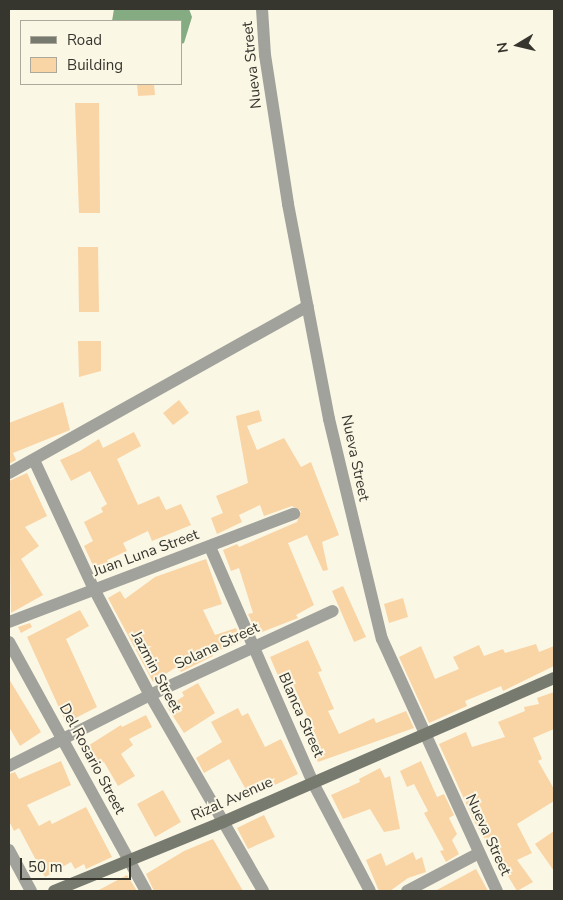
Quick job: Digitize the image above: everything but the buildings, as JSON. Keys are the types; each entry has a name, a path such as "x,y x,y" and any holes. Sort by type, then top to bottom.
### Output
{"street":[{"name":"Nueva Street","path":"262,9 265,55 285,185 308,306 330,419 382,639 422,733 497,891"},
{"path":"9,473 308,306"},
{"name":"Jazmin Street","path":"34,460 94,589 150,696 263,891"},
{"name":"Juan Luna Street","path":"9,622 294,514"},
{"name":"Blanca Street","path":"210,547 312,781 370,891"},
{"name":"Solana Street","path":"9,766 150,696 333,611"},
{"name":"Del Rosario Street","path":"9,642 63,738 126,860 146,891"},
{"name":"Rizal Avenue","path":"54,891 223,822 422,733 554,678"},
{"path":"9,850 31,891"},
{"path":"407,891 479,853"}],"shaded area":[{"path":"114,9 189,9 192,17 184,43 182,44 182,20 112,20"}]}
